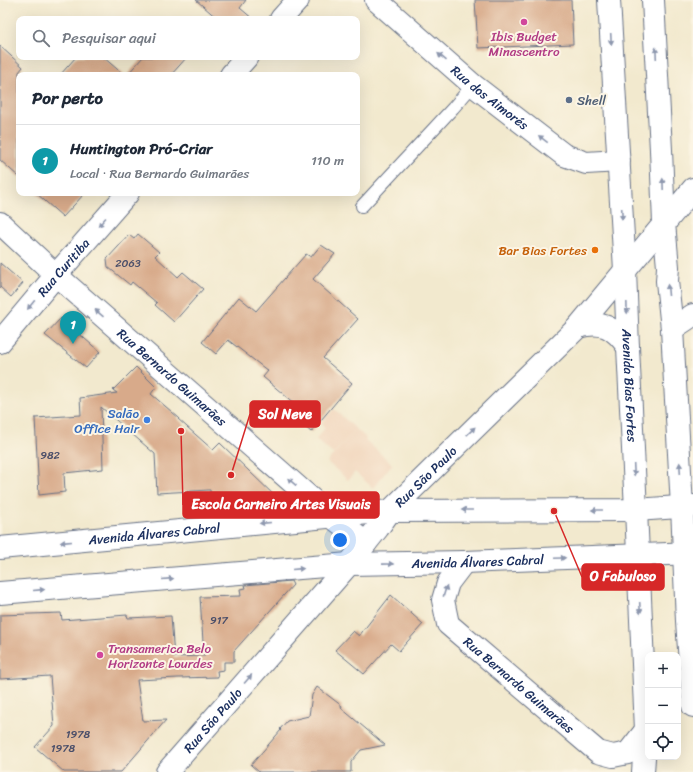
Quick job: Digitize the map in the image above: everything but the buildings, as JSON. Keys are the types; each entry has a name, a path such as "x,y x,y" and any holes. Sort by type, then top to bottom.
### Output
{"street":[{"path":"284,16 298,0"},
{"name":"Rua dos Aimorés","path":"376,0 473,84 564,155 586,163 619,161"},
{"name":"Avenida Bias Fortes","path":"609,0 625,270 646,724"},
{"path":"653,0 664,223 668,267 667,281 688,506 689,553 687,621 693,706"},
{"path":"234,72 244,60"},
{"name":"Rua São Paulo","path":"167,772 349,564 390,511 578,327 693,189"},
{"name":"Rua Curitiba","path":"0,342 125,196"},
{"name":"Rua Bernardo Guimarães","path":"0,222 56,275 332,517 366,543"},
{"path":"672,329 693,315"},
{"path":"578,327 593,324 610,328 628,347"},
{"name":"Avenida Álvares Cabral","path":"0,548 390,511 636,510 688,506"},
{"name":"Avenida Álvares Cabral","path":"0,593 349,564 464,562 689,553"},
{"name":"Rua Bernardo Guimarães","path":"464,562 448,583 443,600 448,624 598,752 613,756 628,753 645,731"},
{"name":"Avenida Bias Fortes","path":"643,772 645,744"}],"lane":[{"path":"362,206 453,108 473,84"}],"shaded area":[{"path":"334,409 356,429 333,454 316,439 325,428 321,423"},
{"path":"356,429 366,438 365,440 392,464 373,488 355,472 348,480 327,462"}],"place":[{"name":"Ibis Budget Minascentro","path":"524,22"},
{"name":"Shell","path":"569,100"},
{"name":"Bar Bias Fortes","path":"595,250"},
{"name":"Huntington Pró-Criar","path":"73,344"},
{"name":"Salão Office Hair","path":"147,420"},
{"name":"Escola Carneiro Artes Visuais","path":"181,431"},
{"name":"Sol Neve","path":"231,475"},
{"name":"O Fabuloso","path":"554,511"},
{"name":"Transamerica Belo Horizonte Lourdes","path":"100,655"}]}
